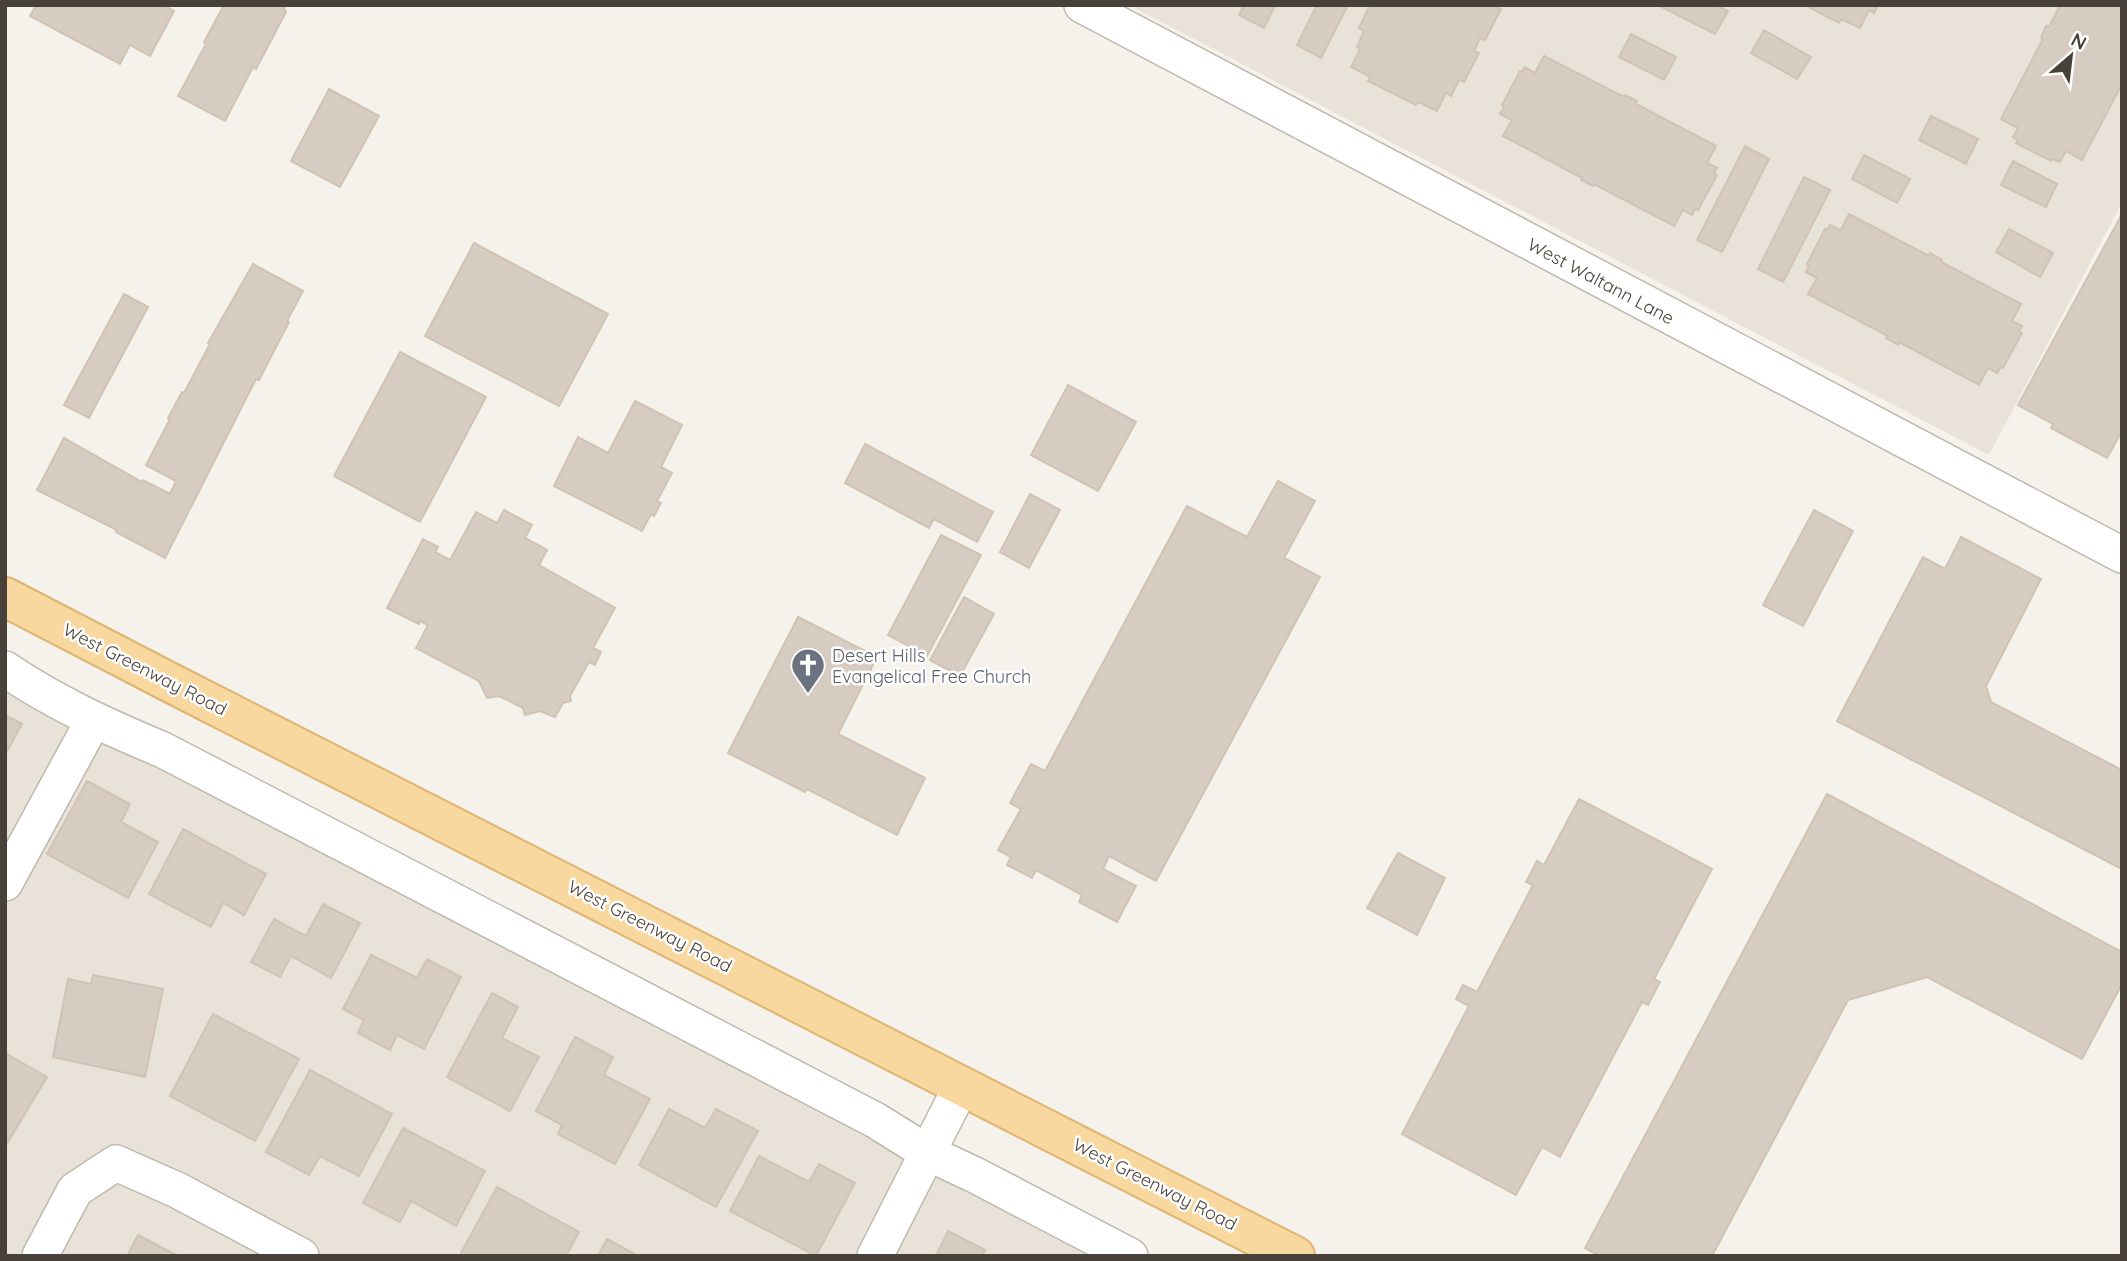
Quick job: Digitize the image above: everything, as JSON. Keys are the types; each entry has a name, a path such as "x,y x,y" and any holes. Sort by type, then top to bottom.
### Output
{"main road":[{"name":"West Greenway Road","path":"5,597 1295,1256"}],"street":[{"name":"West Waltann Lane","path":"1082,5 2122,555"},
{"path":"5,669 93,721 163,750 875,1120 928,1153 1130,1256"},
{"path":"5,883 93,721"},
{"path":"875,1256 962,1084"},
{"path":"40,1256 75,1190 116,1163 177,1190 301,1256"}],"shaded area":[{"path":"1129,5 2122,5 2122,202 1989,455"},
{"path":"5,685 1098,1256 5,1256"}],"building":[{"path":"36,5 164,5 174,11 150,56 130,45 120,64 30,16"},
{"path":"224,5 286,5 286,12 225,121 178,96"},
{"path":"1244,5 1275,5 1264,28 1239,15"},
{"path":"1317,5 1348,5 1321,58 1297,45"},
{"path":"1370,5 1497,5 1496,7 1501,9 1485,40 1480,38 1474,51 1479,53 1464,82 1459,80 1451,96 1446,93 1437,111 1418,102 1416,105 1368,81 1371,77 1351,67 1360,49 1357,47 1364,31 1359,28"},
{"path":"1658,5 1716,5 1728,11 1715,34"},
{"path":"1805,5 1878,5 1874,13 1869,10 1860,28 1841,19 1839,23"},
{"path":"2060,5 2122,5 2122,84 2082,160 2066,151 2060,162 2053,159 2051,161 2016,143 2018,140 2013,137 2018,128 2001,119 2043,39 2041,38 2046,26 2049,27"},
{"path":"1764,30 1811,57 1797,79 1751,53"},
{"path":"1631,34 1676,57 1664,80 1619,57"},
{"path":"1544,56 1637,101 1636,104 1716,146 1707,163 1717,168 1714,173 1717,175 1698,210 1695,209 1692,215 1683,210 1674,226 1594,184 1593,186 1581,180 1582,178 1503,136 1512,120 1500,114 1504,107 1502,105 1520,71 1525,67 1535,73"},
{"path":"329,89 379,116 340,187 291,161"},
{"path":"1931,116 1978,139 1966,164 1919,140"},
{"path":"1745,146 1769,159 1722,252 1697,240"},
{"path":"1864,155 1910,179 1897,203 1852,179"},
{"path":"2013,161 2057,184 2046,207 2001,185"},
{"path":"1804,177 1830,190 1783,282 1758,269"},
{"path":"1849,214 1929,256 1930,253 1942,260 1941,262 2021,304 2012,321 2022,326 2019,331 2022,333 2003,368 1997,373 1988,368 1979,385 1899,342 1898,345 1886,338 1888,336 1808,294 1817,278 1806,272 1809,265 1807,264 1825,229 1830,225 1841,230"},
{"path":"2122,214 2122,431 2107,458 2051,428 2053,424 2018,405"},
{"path":"2009,229 2053,253 2040,277 1996,252"},
{"path":"474,243 608,314 559,406 425,336"},
{"path":"253,264 303,291 165,558 116,532 117,530 37,490 64,438 142,482 143,480 170,494 176,481 146,465 170,419 168,418"},
{"path":"124,294 148,307 89,418 64,405"},
{"path":"400,352 486,397 420,522 334,476"},
{"path":"1068,385 1136,422 1098,491 1031,455"},
{"path":"635,401 682,425 661,467 672,473 657,501 661,503 642,531 554,486 578,437 608,453"},
{"path":"865,444 993,512 977,542 934,519 929,528 845,483"},
{"path":"1278,481 1315,501 1284,558 1320,577 1156,881 1109,856 1103,869 1136,886 1117,922 1079,902 1082,895 1036,870 1032,878 1007,865 1011,857 998,850 1021,809 1010,803 1031,764 1045,771 1187,506 1247,537"},
{"path":"1030,494 1060,510 1029,568 1000,552"},
{"path":"504,510 532,525 525,538 547,550 539,565 615,608 593,648 601,652 595,665 589,662 570,696 571,701 563,703 555,717 540,711 525,715 523,708 499,696 487,698 479,681 416,648 428,625 420,621 419,624 387,608 423,539 438,547 435,552 450,560 476,512 497,523"},
{"path":"1814,510 1853,531 1803,626 1763,605"},
{"path":"941,535 981,555 927,656 888,635"},
{"path":"1961,537 2041,579 1986,686 1991,702 2122,770 2122,869 1837,721 1923,557 1945,569"},
{"path":"964,597 994,614 960,676 930,660"},
{"name":"Desert Hills Evangelical Free Church","path":"798,617 877,657 838,734 925,778 897,835 728,753"},
{"path":"5,715 22,724 5,755"},
{"path":"87,781 130,804 121,822 158,842 128,898 47,854"},
{"path":"1827,794 2122,952 2122,984 2082,1059 1927,977 1848,1000 1712,1256 1600,1256 1585,1248"},
{"path":"1579,799 1712,869 1654,979 1660,982 1648,1005 1642,1002 1560,1157 1542,1147 1516,1195 1402,1134 1469,1006 1456,999 1463,985 1477,992 1533,885 1526,882 1537,861 1544,865"},
{"path":"183,829 266,874 244,915 223,903 211,927 149,894"},
{"path":"1398,853 1445,878 1417,935 1367,908"},
{"path":"323,904 360,923 331,978 291,956 280,977 251,962 274,919 306,936"},
{"path":"371,955 417,978 427,959 461,977 424,1049 397,1035 390,1050 358,1033 364,1020 343,1009"},
{"path":"93,975 163,989 145,1077 53,1057 68,979 91,984"},
{"path":"492,993 518,1007 502,1038 539,1057 510,1111 447,1077"},
{"path":"213,1014 299,1059 255,1141 170,1096"},
{"path":"575,1037 613,1057 604,1075 650,1099 615,1164 558,1134 562,1125 536,1111"},
{"path":"5,1053 47,1077 5,1147"},
{"path":"310,1070 392,1114 359,1176 320,1156 309,1175 266,1152"},
{"path":"669,1109 705,1128 716,1109 758,1131 716,1207 639,1165"},
{"path":"403,1128 485,1171 456,1226 411,1201 400,1222 363,1203"},
{"path":"759,1156 809,1182 819,1164 855,1183 816,1256 730,1211"},
{"path":"497,1187 579,1232 566,1256 465,1256 461,1253"},
{"path":"948,1231 985,1250 982,1256 936,1256"},
{"path":"138,1235 178,1256 127,1256"},
{"path":"607,1239 638,1256 598,1256"}],"place":[{"name":"Desert Hills Evangelical Free Church","path":"808,695"}]}
